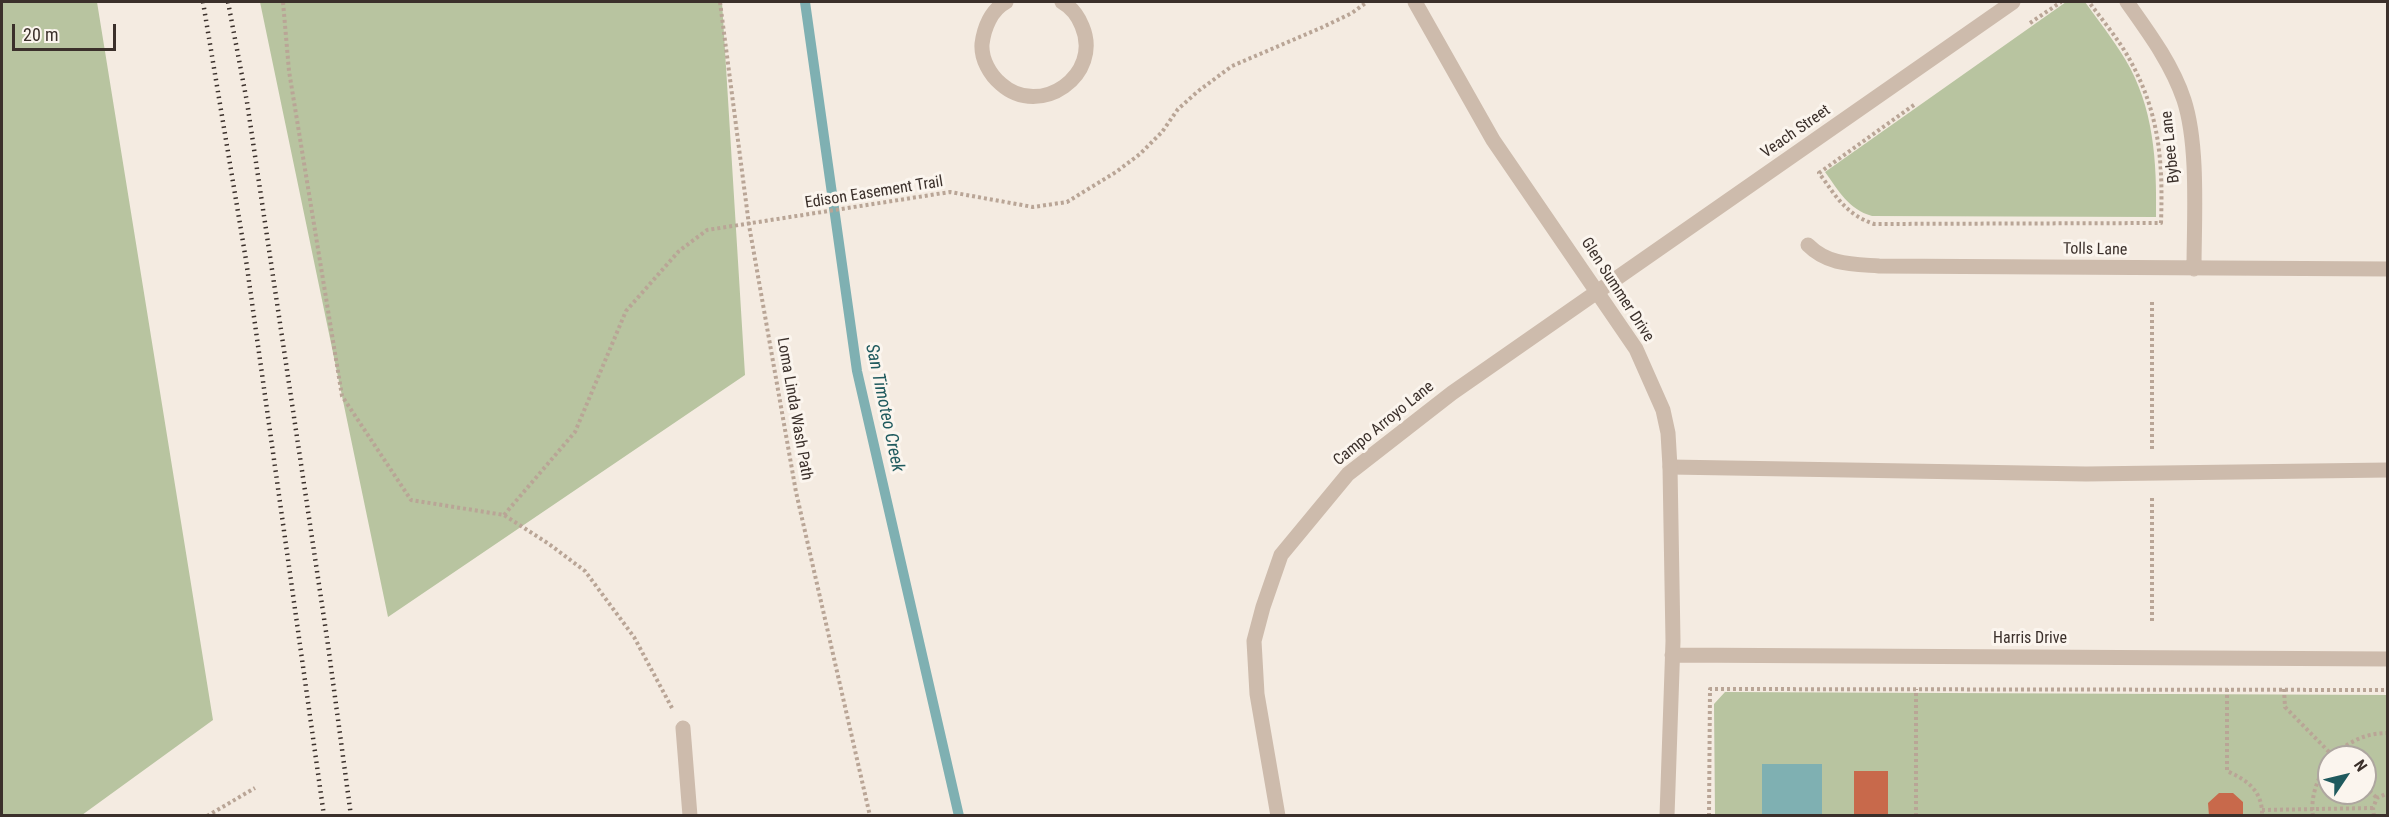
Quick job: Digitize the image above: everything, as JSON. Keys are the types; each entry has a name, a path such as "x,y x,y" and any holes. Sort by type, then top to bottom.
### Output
{"street":[{"path":"1006,2 991,16 984,31 982,48 986,64 995,79 1007,90 1023,97 1041,97 1058,92 1072,82 1082,68 1086,51 1085,33 1078,17 1062,2"},
{"name":"Glen Summer Drive","path":"1415,2 1493,140 1636,349 1663,410 1668,433 1670,467 1672,655 1667,816"},
{"name":"Veach Street","path":"1598,292 2013,2"},
{"name":"Bybee Lane","path":"2127,2 2164,55 2184,101 2191,136 2194,176 2194,269"},
{"name":"Tolls Lane","path":"1808,245 1826,259 1840,263 1879,266 2388,269"},
{"name":"Campo Arroyo Lane","path":"1278,816 1257,694 1254,640 1281,555 1348,474 1376,450 1452,393 1598,292"},
{"path":"1670,467 2086,474 2388,470"},
{"name":"Harris Drive","path":"1672,655 2388,659"},
{"path":"682,728 690,816"}],"path":[{"path":"283,2 289,71 342,396 411,500 504,515 549,543 585,571 634,637 682,728"},
{"name":"Loma Linda Wash Path","path":"720,2 748,225 796,492 870,816"},
{"name":"Edison Easement Trail","path":"504,515 575,432 626,312 679,250 707,230 950,192 1033,207 1067,202 1116,172 1140,154 1162,132 1178,109 1232,66 1323,27 1352,13 1367,2"},
{"path":"1818,172 1847,210 1859,219 1874,224 2161,223 2162,161 2154,119 2142,83 2130,60 2089,2"},
{"path":"1709,816 1710,689 2388,690"},
{"path":"1916,689 1916,816"},
{"path":"2226,689 2227,771 2245,779 2253,787 2259,795 2262,813 2373,808"},
{"path":"2284,689 2285,707 2321,745"},
{"path":"2347,745 2353,740 2376,733 2388,733"},
{"path":"2313,816 2314,790 2317,783"},
{"path":"207,816 255,788"},
{"path":"2377,798 2388,793"},
{"path":"2374,805 2374,816"}],"green space":[{"path":"2,2 97,2 213,720 82,815 2,815"},
{"path":"260,2 722,2 745,375 388,617"},
{"path":"2066,2 2085,2 2116,44 2135,77 2152,135 2156,176 2156,217 1872,216 1850,204 1825,172"},
{"path":"1725,692 2387,695 2387,815 1715,815 1714,704"}],"water":[{"path":"1762,764 1822,764 1822,815 1762,815"}],"building":[{"path":"1854,771 1888,771 1888,816 1854,816"},
{"path":"2219,793 2233,793 2243,802 2243,816 2209,816 2208,803"}],"waterway":[{"name":"San Timoteo Creek","path":"805,2 857,371 959,816"}],"railway":[{"path":"203,2 246,260 324,816"},
{"path":"228,2 247,102 328,645 351,816"}]}
